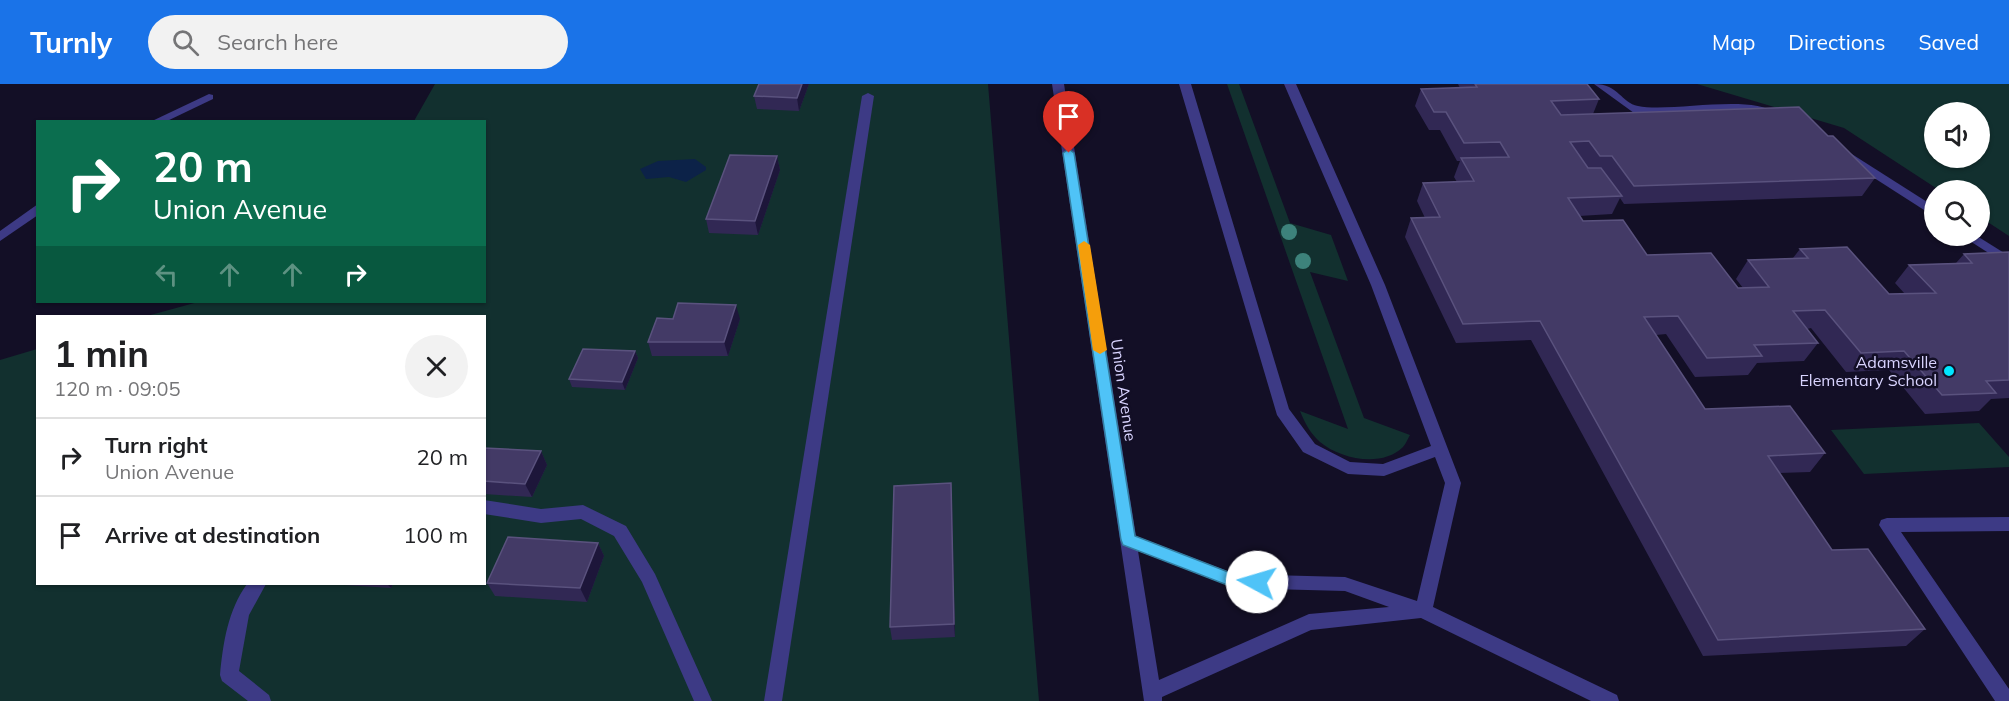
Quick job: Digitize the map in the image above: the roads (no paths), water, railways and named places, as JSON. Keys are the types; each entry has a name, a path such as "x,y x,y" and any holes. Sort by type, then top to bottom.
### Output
{"street":[{"name":"Union Avenue","path":"1058,84 1152,697"},
{"path":"1185,84 1282,411 1309,448 1348,468 1384,470 1440,449"},
{"path":"1290,84 1378,285 1453,483 1423,611"},
{"path":"1600,84 1634,110 1749,108 1780,117"},
{"path":"773,701 868,96"},
{"path":"159,120 209,97"},
{"path":"1832,145 1924,206"},
{"path":"0,237 36,210"},
{"path":"1984,246 2009,262"},
{"path":"486,507 541,516 583,512 620,531 649,579 703,701"},
{"path":"2006,701 1887,525 2009,524"},
{"path":"1128,540 1235,581 1345,584 1423,611 1610,701"},
{"path":"256,585 248,594 233,637 229,675 262,701"},
{"path":"1152,697 1309,622 1423,611"}],"water":[{"path":"695,159 706,167 706,170 686,182 669,177 646,179 640,169 658,161"}],"place":[{"name":"Adamsville Elementary School","path":"1949,371"}]}
